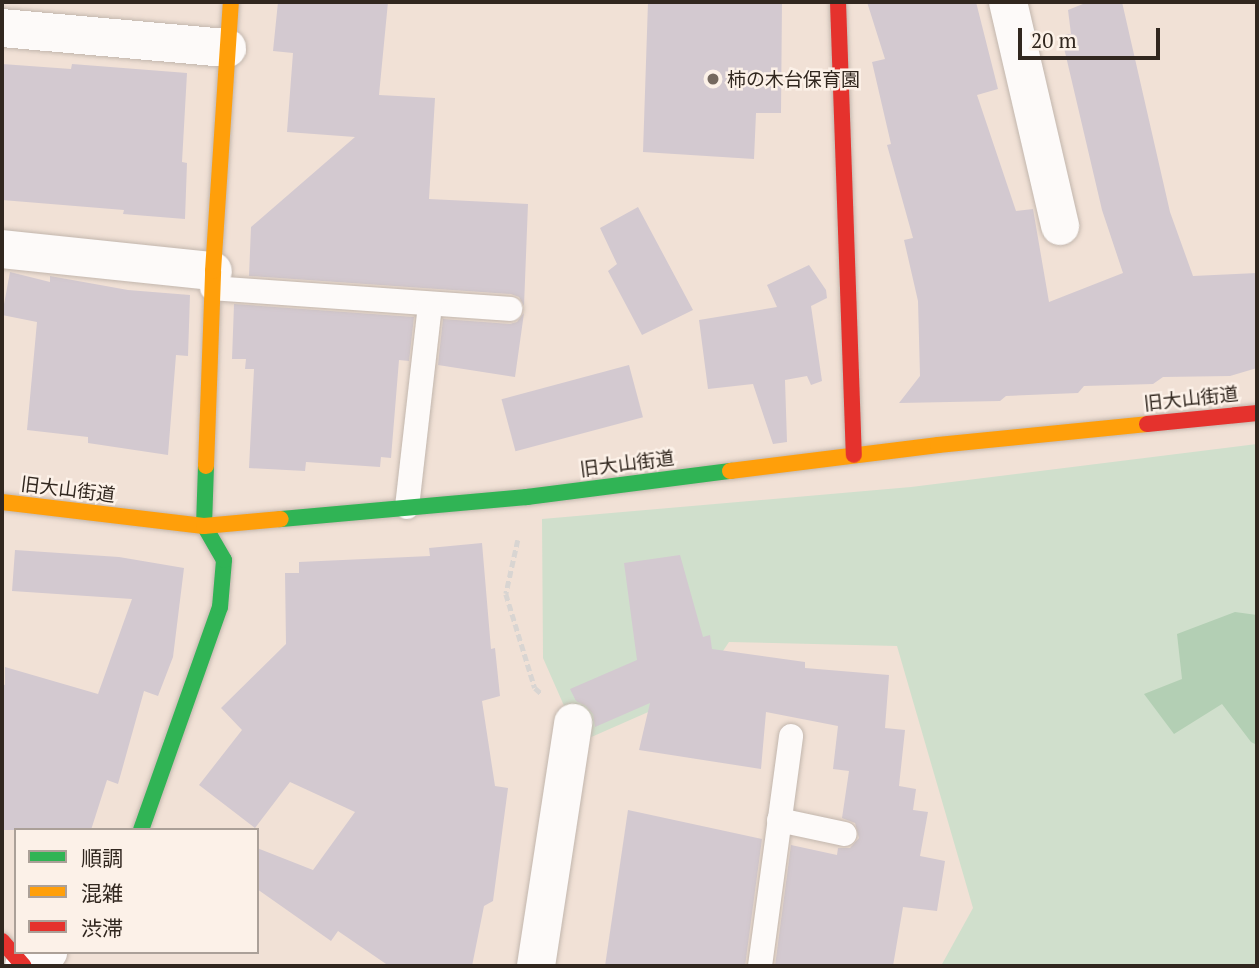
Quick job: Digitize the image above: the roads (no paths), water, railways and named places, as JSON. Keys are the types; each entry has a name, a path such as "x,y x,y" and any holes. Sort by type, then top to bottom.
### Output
{"street":[{"path":"142,828 220,607 224,559 204,526 212,280 231,2"},
{"path":"838,2 855,455"},
{"path":"1009,2 1060,226"},
{"path":"2,28 227,48"},
{"path":"2,249 212,280"},
{"name":"旧大山街道","path":"2,502 204,526 527,497 855,455 1257,413"},
{"path":"536,966 573,723"},
{"path":"2,940 24,966 45,954"}],"lane":[{"path":"212,280 430,304 510,309"},
{"path":"407,507 430,304"},
{"path":"760,966 791,736"},
{"path":"779,820 845,834"}],"place":[{"name":"柿の木台保育園","path":"713,79"}]}
